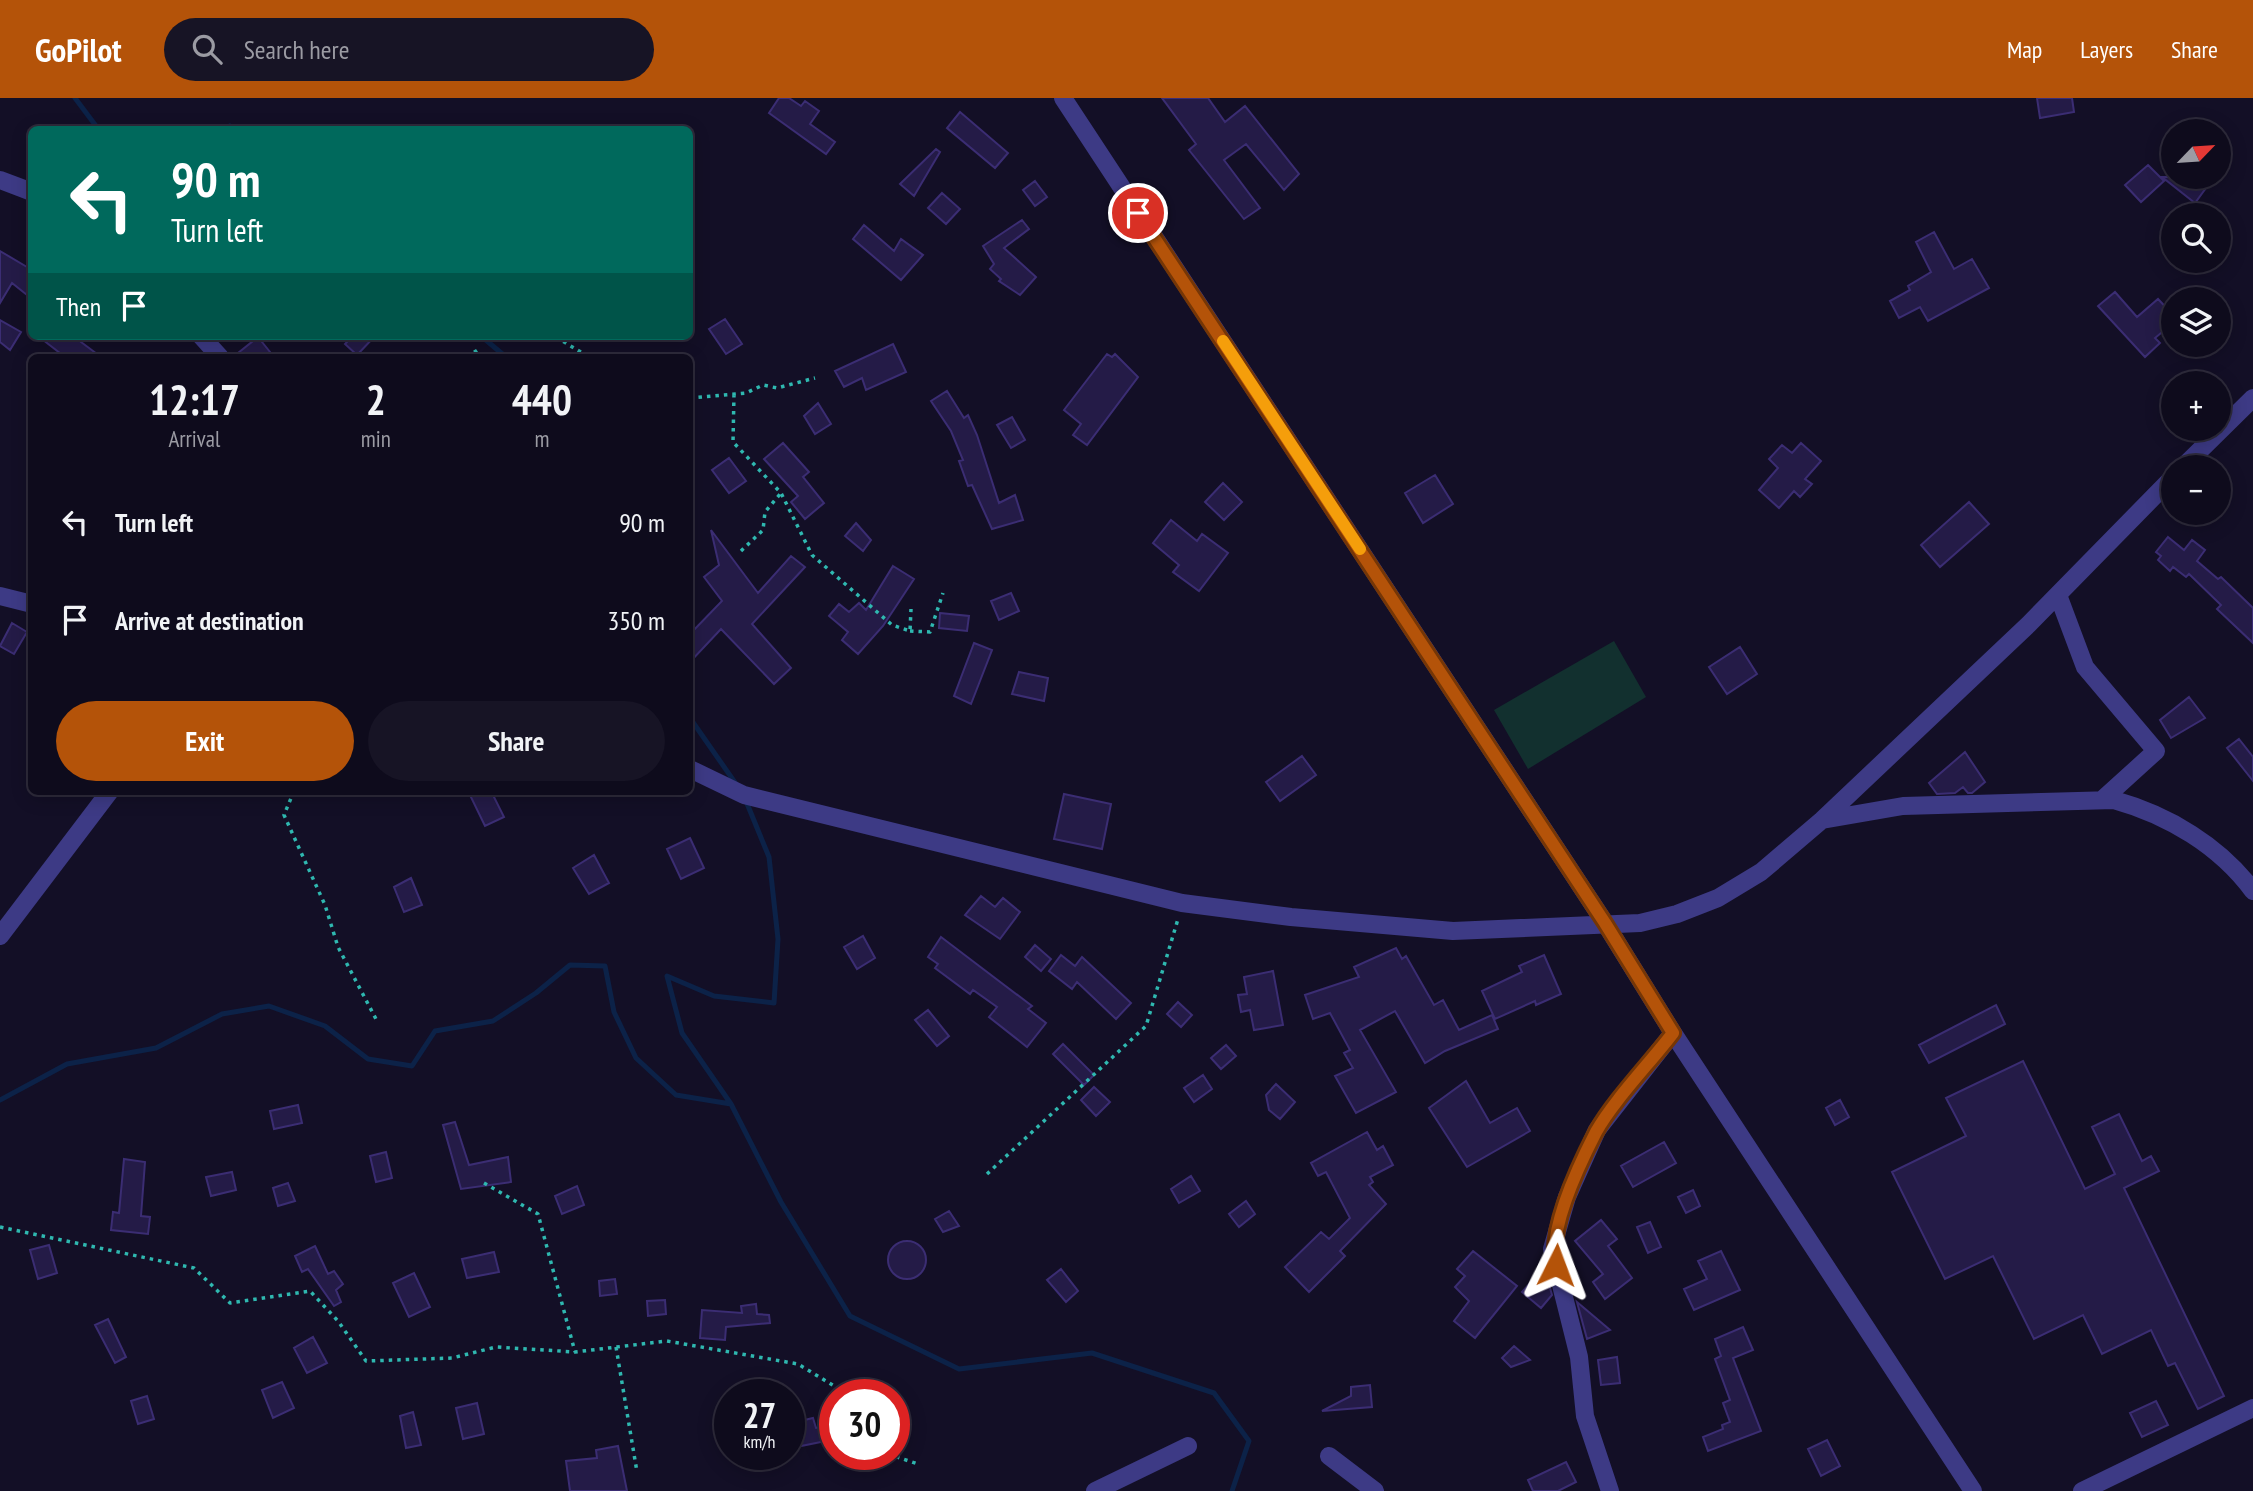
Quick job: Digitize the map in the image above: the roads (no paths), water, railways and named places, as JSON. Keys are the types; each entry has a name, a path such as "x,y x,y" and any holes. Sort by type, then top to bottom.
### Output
{"street":[{"path":"1063,98 1605,923 1673,1033 1973,1491"},
{"path":"0,180 28,190"},
{"path":"205,340 217,354"},
{"path":"2195,455 2253,398"},
{"path":"693,770 744,795 1182,903 1291,917 1453,931 1640,923 1677,914 1718,898 1760,872 1822,820 2058,595 2161,490"},
{"path":"2058,595 2085,667 2156,751 2102,800"},
{"path":"0,596 28,603"},
{"path":"0,936 107,795"},
{"path":"1822,820 1903,806 2102,800 2139,807 2186,831 2225,858 2253,891"},
{"path":"1610,1491 1586,1416 1579,1357 1552,1249 1567,1197 1597,1130 1673,1033"},
{"path":"2082,1491 2253,1408"},
{"path":"1095,1491 1188,1446"},
{"path":"1329,1456 1374,1491"}],"waterway":[{"path":"75,98 96,126"},
{"path":"486,340 502,354"},
{"path":"693,722 736,784"},
{"path":"746,801 769,857 778,939 774,1003 714,996 667,976 682,1033 731,1104 781,1202 850,1316 959,1369 1092,1353 1214,1393 1249,1441 1232,1491"},
{"path":"0,1100 67,1064 156,1048 222,1014 269,1006 325,1026 368,1059 412,1066 435,1031 493,1021 536,993 570,965 605,966 614,1012 636,1058 676,1095 731,1104"}]}
